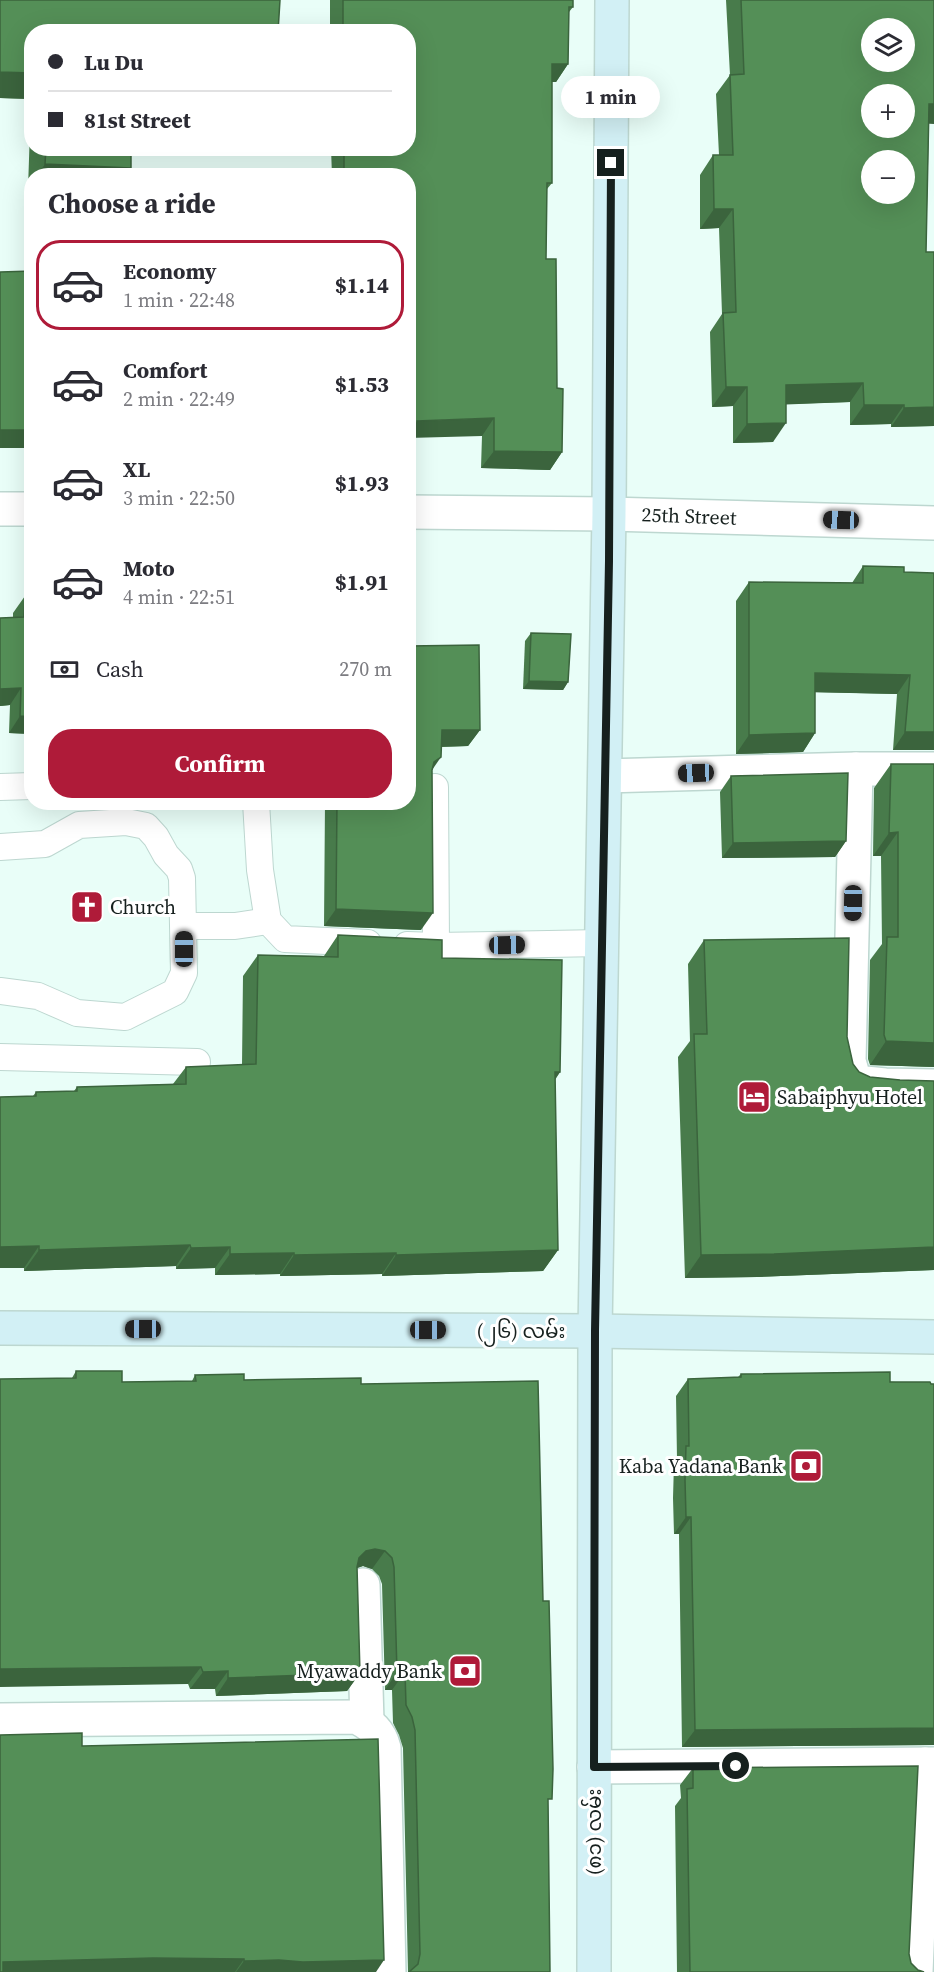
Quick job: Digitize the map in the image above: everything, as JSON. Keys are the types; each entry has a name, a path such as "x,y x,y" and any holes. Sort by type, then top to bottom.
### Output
{"street":[{"name":"(၈၁) လမ်း","path":"594,1972 595,1331 609,514 612,0"},
{"path":"0,509 24,509"},
{"name":"25th Street","path":"416,512 609,514 934,523"},
{"path":"856,769 849,1061 855,1082 934,1086"},
{"path":"605,776 934,769"},
{"name":"(၂၆) လမ်း","path":"0,1328 595,1331 934,1337"},
{"path":"363,1585 368,1722"},
{"path":"0,1720 356,1717 368,1722 377,1731 384,1748 389,1972"},
{"path":"594,1767 930,1764 916,1972"}],"lane":[{"path":"0,787 24,786"},
{"path":"435,787 436,946"},
{"path":"256,810 260,870 268,921 285,939 436,946 602,943"},
{"path":"0,847 45,844 79,825 126,822 146,826 179,869 182,878 184,926 184,973 175,992 125,1017 77,1013 38,996 0,991"},
{"path":"184,926 235,926 268,921"},
{"path":"0,1057 197,1062"}],"building":[{"path":"0,0 280,0 278,24 24,24 24,73 0,72"},
{"path":"343,0 573,0 573,7 569,7 568,64 552,64 552,183 547,183 546,259 556,259 557,388 563,389 562,452 494,451 494,418 417,421 416,423 416,168 344,168 344,156 416,156 416,24 343,24"},
{"path":"741,0 934,0 934,104 929,104 926,252 934,252 934,407 904,408 904,405 864,405 863,383 786,385 786,423 747,424 747,387 726,387 723,313 736,312 733,209 714,209 713,155 733,155 730,75 744,74"},
{"path":"46,156 131,156 131,168 45,164"},
{"path":"24,271 24,430 0,430 0,272"},
{"path":"863,566 904,567 904,572 934,573 934,732 905,732 910,675 815,673 815,733 749,735 749,582 863,583"},
{"path":"24,617 24,716 20,716 21,688 0,689 0,618"},
{"path":"531,633 571,634 568,682 529,681"},
{"path":"479,645 480,730 442,730 441,757 434,762 432,770 433,913 336,909 337,810 416,810 416,646"},
{"path":"891,764 934,764 934,1043 886,1041 884,1035 887,937 898,937 898,832 889,833"},
{"path":"848,773 846,841 733,843 731,776"},
{"path":"338,935 442,940 442,958 562,960 560,1072 555,1072 558,1250 396,1255 396,1253 294,1255 294,1253 230,1254 230,1247 191,1248 190,1245 39,1250 39,1246 0,1247 0,1097 36,1096 36,1092 77,1091 77,1087 186,1084 186,1067 256,1064 258,955 338,957"},
{"path":"849,938 847,1037 853,1064 859,1072 870,1077 934,1081 934,1247 701,1255 694,1034 707,1034 704,940"},
{"path":"76,1371 122,1371 122,1382 196,1381 195,1375 244,1374 244,1380 361,1378 361,1384 538,1381 543,1601 549,1601 553,1769 552,1799 548,1799 550,1972 409,1972 418,1964 420,1954 415,1730 406,1705 405,1672 397,1672 394,1567 392,1558 385,1551 375,1549 366,1551 359,1558 357,1567 360,1673 228,1678 228,1671 203,1672 201,1667 0,1669 0,1379 76,1378"},
{"path":"890,1372 890,1382 930,1382 934,1384 934,1728 695,1730 691,1517 686,1517 685,1480 686,1446 689,1446 688,1379 741,1377 741,1374"},
{"path":"82,1733 82,1746 378,1739 384,1960 303,1962 153,1958 3,1962 3,1972 0,1972 0,1735"},
{"path":"918,1766 909,1954 911,1963 924,1972 690,1972 687,1789 693,1788 693,1768"}],"place":[{"name":"Church","path":"87,907"},
{"name":"Sabaiphyu Hotel","path":"754,1097"},
{"name":"Kaba Yadana Bank","path":"806,1466"},
{"name":"Myawaddy Bank","path":"465,1671"}],"route":[{"path":"611,163 609,561 595,1331 594,1767 736,1766"}]}
